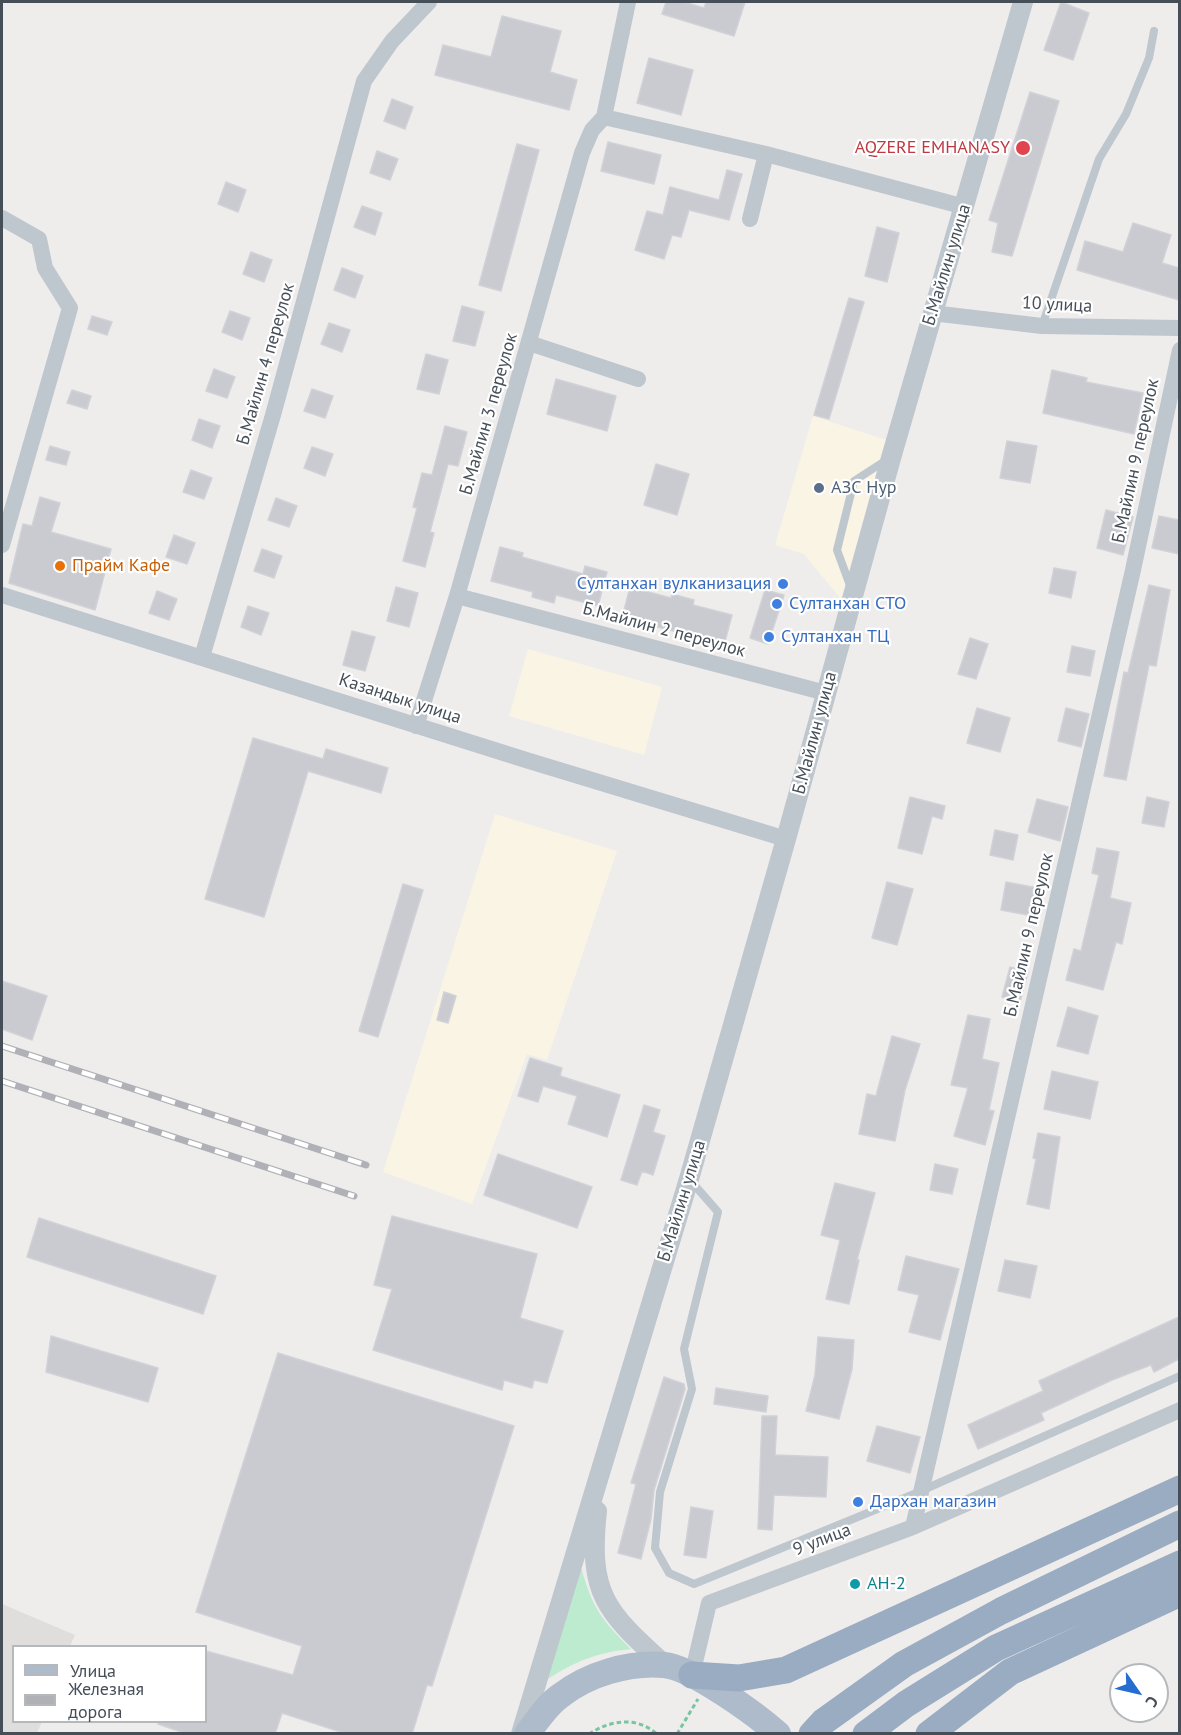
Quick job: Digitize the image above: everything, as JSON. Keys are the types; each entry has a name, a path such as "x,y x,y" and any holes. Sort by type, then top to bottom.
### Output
{"highway":[{"path":"700,1680 739,1678 786,1670 1179,1489"},
{"path":"812,1734 823,1722 904,1664 1108,1557 1179,1524"},
{"path":"866,1734 906,1704 996,1648 1179,1564"},
{"path":"929,1734 1010,1672 1179,1593"}],"main road":[{"path":"526,1734 558,1697 580,1683 621,1668 665,1665 700,1680 778,1734"}],"street":[{"name":"Б.Майлин 4 переулок","path":"202,657 273,414 364,81 392,41 429,2"},
{"path":"627,2 604,117 766,154 965,207"},
{"name":"Б.Майлин улица","path":"601,1463 689,1179 932,313 965,207 1023,2"},
{"name":"Б.Майлин 3 переулок","path":"416,726 457,596 582,153 592,130 604,117"},
{"path":"750,219 766,154"},
{"path":"2,218 39,239 45,268 70,308 2,545"},
{"name":"10 улица","path":"932,313 1042,326 1179,328"},
{"path":"529,343 638,379"},
{"name":"Б.Майлин 9 переулок","path":"913,1527 1133,570 1179,350"},
{"name":"Казандык улица","path":"2,594 416,726 786,839"},
{"name":"Б.Майлин 2 переулок","path":"457,596 826,693"},
{"name":"9 улица","path":"700,1680 709,1603 913,1527 1179,1410"},
{"path":"601,1463 593,1553 599,1586 606,1602 630,1633 665,1665"},
{"path":"521,1734 601,1463"}],"lane":[{"path":"1042,326 1099,159 1126,114 1149,58 1154,31"},
{"path":"853,594 837,550 854,480 891,458"},
{"path":"689,1179 717,1212 684,1349 692,1389 660,1492 655,1548 669,1573 694,1584 921,1491 1179,1376"}],"path":[{"path":"677,1734 700,1680"},
{"path":"589,1734 602,1726 618,1721 635,1722 657,1734"}],"shaded area":[{"path":"813,416 886,440 841,599 804,554 775,545"},
{"path":"528,649 662,687 644,755 509,716"},
{"path":"495,814 617,851 547,1060 527,1054 472,1204 383,1172"},
{"path":"2,1604 75,1635 70,1645 12,1645 12,1723 42,1723 37,1733 2,1733"}],"green space":[{"path":"581,1567 589,1593 599,1612 612,1630 631,1649 588,1658 548,1679"}],"building":[{"path":"666,2 684,2 704,8 706,2 745,2 734,36 662,14"},
{"path":"1061,2 1089,13 1073,60 1044,50"},
{"path":"502,16 561,31 550,72 577,80 569,110 435,75 443,45 491,57"},
{"path":"649,58 693,70 681,115 637,103"},
{"path":"1030,92 1059,101 1012,256 992,252 998,223 989,220"},
{"path":"392,99 413,107 405,129 384,121"},
{"path":"608,142 661,155 654,184 601,171"},
{"path":"517,144 539,150 501,291 479,285"},
{"path":"377,151 398,159 390,180 370,173"},
{"path":"727,170 742,174 729,220 689,210 681,237 672,235 664,259 635,250 647,211 663,215 670,187 719,200"},
{"path":"226,182 246,190 238,212 218,204"},
{"path":"362,206 382,213 375,235 354,227"},
{"path":"1133,223 1171,235 1162,263 1179,268 1179,300 1077,270 1085,241 1123,252"},
{"path":"877,227 899,233 887,282 865,276"},
{"path":"251,252 272,260 264,282 243,274"},
{"path":"342,268 363,276 355,298 334,290"},
{"path":"849,298 864,302 829,419 814,415"},
{"path":"462,306 484,312 475,346 453,341"},
{"path":"230,311 250,318 242,340 222,332"},
{"path":"92,316 112,322 107,335 88,329"},
{"path":"329,323 350,330 342,352 321,344"},
{"path":"426,354 448,360 439,394 417,389"},
{"path":"214,369 235,377 227,398 206,391"},
{"path":"1052,370 1087,378 1086,382 1143,393 1134,434 1043,413"},
{"path":"556,379 616,396 607,431 547,414"},
{"path":"312,389 333,396 325,418 304,411"},
{"path":"72,390 91,396 87,409 67,403"},
{"path":"199,419 220,426 212,448 192,440"},
{"path":"445,426 467,432 458,466 448,464 430,532 434,533 425,567 403,561 417,508 413,507 422,473 432,475"},
{"path":"1007,441 1037,446 1030,483 1000,478"},
{"path":"50,446 70,452 66,465 46,460"},
{"path":"312,447 333,454 325,476 304,468"},
{"path":"656,464 689,474 677,515 644,505"},
{"path":"191,470 212,478 204,499 183,492"},
{"name":"Прайм Кафе","path":"40,497 60,503 51,532 111,549 95,610 9,583 23,524 32,526"},
{"path":"276,498 297,506 289,527 268,520"},
{"path":"1106,510 1133,517 1123,555 1097,548"},
{"path":"1159,516 1179,520 1179,554 1152,548"},
{"path":"174,535 195,543 187,564 166,557"},
{"path":"500,547 523,553 522,557 583,574 585,566 607,572 598,606 556,595 554,603 532,597 533,592 491,581"},
{"path":"262,549 282,556 274,578 254,571"},
{"path":"1054,568 1076,572 1071,598 1049,593"},
{"path":"1149,585 1170,590 1156,666 1149,665 1126,780 1104,776 1124,672 1128,673"},
{"path":"396,587 418,593 409,627 387,621"},
{"path":"630,587 671,598 672,594 694,600 693,605 732,615 723,649 701,644 702,638 645,624 644,627 621,622"},
{"path":"765,590 784,595 768,644 750,638"},
{"path":"157,591 177,599 169,620 149,613"},
{"path":"248,606 269,613 261,635 241,627"},
{"path":"352,631 375,637 365,671 343,665"},
{"path":"970,638 988,644 976,679 958,674"},
{"path":"1072,646 1095,651 1090,676 1067,672"},
{"path":"977,708 1010,718 1000,752 967,743"},
{"path":"1066,708 1089,714 1081,747 1058,741"},
{"path":"253,738 323,759 326,749 388,768 381,793 308,771 264,917 205,899"},
{"path":"910,797 945,806 942,819 932,816 922,854 898,848"},
{"path":"1147,797 1169,802 1164,827 1142,823"},
{"path":"1037,799 1068,807 1060,841 1028,832"},
{"path":"995,830 1018,835 1013,860 990,855"},
{"path":"1097,848 1119,852 1110,898 1131,903 1122,944 1116,942 1103,990 1066,980 1074,949 1081,951 1099,875 1092,873"},
{"path":"887,882 913,889 897,945 872,938"},
{"path":"1006,882 1038,888 1033,916 1001,910"},
{"path":"403,884 423,890 378,1037 359,1031"},
{"path":"1010,967 1028,972 1020,1002 1002,997"},
{"path":"2,981 47,996 32,1040 2,1029"},
{"path":"444,992 456,996 448,1023 437,1020"},
{"path":"1068,1007 1098,1016 1088,1054 1057,1046"},
{"path":"968,1015 990,1019 982,1059 999,1063 989,1110 994,1111 985,1145 954,1136 968,1088 951,1085"},
{"path":"892,1036 920,1044 905,1090 895,1141 859,1134 867,1094 876,1096"},
{"path":"530,1058 562,1068 560,1076 620,1095 607,1137 568,1124 577,1096 543,1086 538,1102 518,1096"},
{"path":"1052,1071 1098,1082 1090,1119 1044,1109"},
{"path":"644,1105 660,1110 653,1132 665,1136 653,1175 642,1171 637,1185 621,1180"},
{"path":"1038,1133 1060,1137 1049,1209 1027,1204 1036,1159 1033,1158"},
{"path":"498,1154 592,1187 577,1228 484,1195"},
{"path":"935,1164 958,1169 952,1194 930,1190"},
{"path":"835,1183 875,1193 857,1260 859,1260 849,1304 826,1299 840,1240 821,1235"},
{"path":"392,1216 537,1254 520,1318 563,1331 547,1383 534,1380 532,1388 504,1380 502,1390 373,1350 392,1289 374,1285"},
{"path":"39,1218 216,1276 203,1314 27,1257"},
{"path":"906,1256 959,1269 940,1340 909,1332 919,1295 898,1290"},
{"path":"1005,1260 1037,1266 1030,1298 998,1291"},
{"path":"1179,1317 1179,1359 1154,1372 1151,1365 1112,1380 1041,1413 1044,1420 978,1449 968,1425 1043,1391 1039,1381"},
{"path":"51,1336 158,1368 148,1402 46,1372"},
{"path":"818,1337 854,1340 852,1369 839,1419 806,1411 815,1375"},
{"path":"278,1353 514,1426 432,1686 427,1685 412,1734 347,1734 282,1713 275,1734 187,1734 158,1724 207,1723 207,1651 293,1675 302,1646 196,1612"},
{"path":"664,1377 684,1384 685,1389 654,1490 651,1519 641,1559 618,1553 636,1484 631,1483"},
{"path":"716,1388 768,1396 766,1412 714,1404"},
{"path":"762,1416 777,1416 775,1455 828,1457 826,1497 774,1495 772,1530 758,1529"},
{"path":"877,1426 920,1437 910,1473 867,1461"},
{"path":"691,1507 713,1511 706,1558 684,1555"}],"railway":[{"path":"2,1046 366,1165"},
{"path":"2,1081 354,1196"}],"place":[{"name":"AQZERE EMHANASY","path":"1023,148"},
{"name":"АЗС Нур","path":"819,488"},
{"name":"Прайм Кафе","path":"60,566"},
{"name":"Султанхан вулканизация","path":"783,584"},
{"name":"Султанхан СТО","path":"777,604"},
{"name":"Султанхан ТЦ","path":"769,637"},
{"name":"Дархан магазин","path":"858,1502"},
{"name":"АН-2","path":"855,1584"}]}
